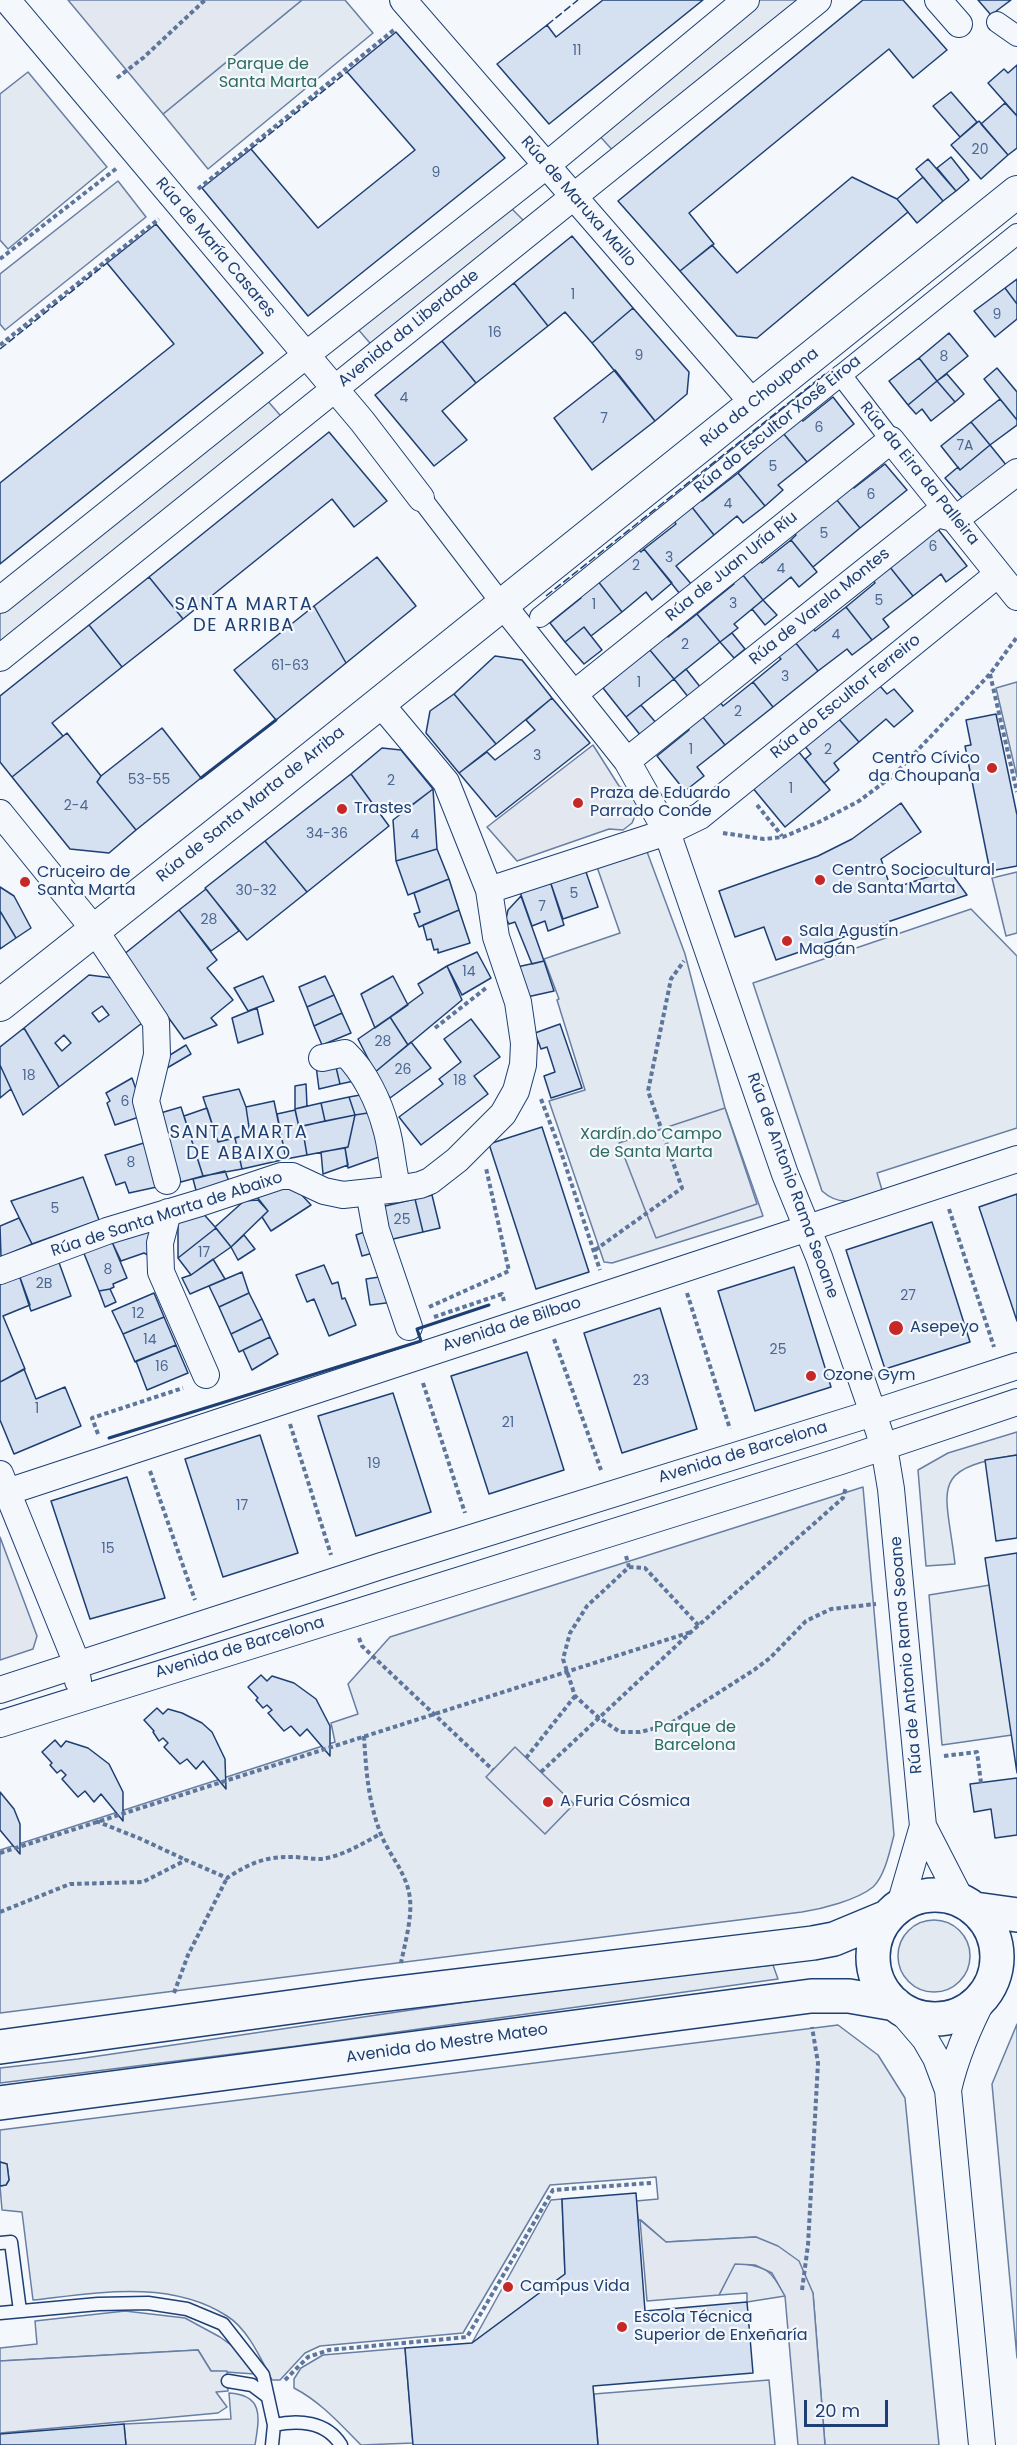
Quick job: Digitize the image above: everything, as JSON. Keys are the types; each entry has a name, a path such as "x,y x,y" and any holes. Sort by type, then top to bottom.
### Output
{"main road":[{"path":"0,2047 364,1997 813,1943 834,1939 918,1897 931,1894 947,1896 968,1905 1017,1915"},
{"path":"968,1905 989,1926 996,1946 997,1966 986,1993"},
{"path":"894,1911 876,1936 873,1963 879,1984 895,2004 915,2016 942,2018 963,2012 986,1993 1017,1984"},
{"name":"Avenida do Mestre Mateo","path":"0,2103 811,1996 849,1996 895,2004"}],"street":[{"name":"Rúa de María Casares","path":"7,0 335,389 421,498"},
{"name":"Rúa de Maruxa Mallo","path":"403,0 753,403"},
{"path":"0,600 547,165 746,0"},
{"name":"Avenida da Liberdade","path":"0,658 818,0"},
{"path":"938,0 959,24"},
{"path":"997,22 1017,36"},
{"name":"Rúa da Choupana","path":"502,604 1017,192"},
{"name":"Rúa do Escultor Xosé Eiroa","path":"540,617 1017,234"},
{"name":"Rúa da Eira da Palleira","path":"841,375 998,574"},
{"name":"Rúa de Juan Uría Ríu","path":"574,694 891,440"},
{"path":"956,519 1017,472"},
{"path":"421,498 502,604"},
{"name":"Rúa de Varela Montes","path":"627,761 937,514 956,519"},
{"path":"998,574 1017,597"},
{"name":"Rúa do Escultor Ferreiro","path":"489,890 667,831 700,816 998,574"},
{"name":"Rúa de Antonio Rama Seoane","path":"502,604 627,761 667,831 785,1174 807,1229 884,1447 891,1489 923,1826 968,1905"},
{"name":"Rúa de Santa Marta de Arriba","path":"0,1005 502,604"},
{"name":"Rúa de Santa Marta de Abaixo","path":"0,1270 107,1231 281,1176 292,1176 324,1191 343,1195 420,1185 438,1176 503,1114 511,1102 523,1065 522,1023 511,978 496,937 489,890 446,782 379,702"},
{"path":"0,813 94,929 156,1022 157,1054 146,1101 167,1181"},
{"path":"322,1058 345,1053 369,1087 386,1128 392,1170 398,1189"},
{"name":"Avenida de Bilbao","path":"4,1483 807,1229 1017,1159"},
{"path":"369,1192 376,1230 414,1321"},
{"path":"168,1212 160,1243 161,1272 195,1381"},
{"name":"Avenida de Barcelona","path":"0,1690 467,1527 873,1413 1006,1360"},
{"name":"Avenida de Barcelona","path":"0,1724 884,1447 1017,1402"},
{"path":"4,1483 77,1665 78,1685 73,1700"},
{"path":"467,1527 480,1573"},
{"name":"Rúa de Antonio Rama Seoane","path":"894,1911 923,1826"},
{"path":"948,2090 955,2059 986,1993"},
{"path":"895,2004 925,2039 936,2058 948,2090 982,2445"}],"lane":[{"path":"0,2243 11,2242 20,2311"},
{"path":"0,2313 98,2304 148,2303 187,2309 223,2324 263,2375 274,2425 272,2445"},
{"path":"228,2381 252,2385 268,2397"},
{"path":"274,2425 292,2421 316,2424 337,2439 341,2445"}],"path":[{"path":"117,78 205,0"},
{"path":"191,194 398,28"},
{"path":"1,258 118,168"},
{"path":"0,345 160,218"},
{"path":"700,816 724,834 764,839 783,837 819,822 859,801 894,775 990,674 1017,637"},
{"path":"990,674 1017,792"},
{"path":"740,784 783,837"},
{"path":"519,1082 534,1086 545,1106 595,1250 682,1188 648,1091 671,979 681,963 690,958"},
{"path":"435,1028 487,987"},
{"path":"414,1321 509,1271 480,1138"},
{"path":"947,1203 1006,1360"},
{"path":"685,1287 732,1436"},
{"path":"414,1321 488,1298"},
{"path":"551,1331 602,1474"},
{"path":"420,1373 467,1527"},
{"path":"100,1443 92,1418 195,1381"},
{"path":"288,1416 331,1555"},
{"path":"147,1462 195,1600"},
{"path":"541,1773 692,1632 843,1498 847,1483"},
{"path":"625,1551 629,1567"},
{"path":"699,1626 645,1568 629,1567 587,1606 570,1633 563,1659 575,1696 599,1718 620,1732 640,1732 668,1725 754,1670 770,1658 806,1622 831,1609 880,1604"},
{"path":"0,1853 692,1632"},
{"path":"357,1633 362,1646 493,1770"},
{"path":"526,1758 575,1696"},
{"path":"364,1736 366,1785 380,1834 405,1876 410,1900 400,1970"},
{"path":"943,1756 976,1752 981,1783"},
{"path":"96,1821 227,1878"},
{"path":"174,1997 173,1991 188,1955 227,1878 247,1864 263,1858 321,1859 354,1849 380,1834"},
{"path":"0,1912 70,1884 143,1882 186,1860"},
{"path":"802,2290 808,2245 818,2063 811,2020"},
{"path":"268,2397 308,2357 329,2350 467,2337 553,2190 651,2183"}],"green space":[{"name":"Parque de Santa Marta","path":"302,0 345,0 373,33 208,169 163,114"},
{"path":"757,0 809,0 616,154 596,132"},
{"path":"28,72 107,167 8,249 0,240 0,94"},
{"path":"118,181 146,217 5,330 0,324 0,274"},
{"path":"508,205 527,224 375,349 357,328"},
{"path":"266,399 286,422 0,649 0,613"},
{"path":"1017,682 1017,777 996,688"},
{"name":"Xardín do Campo de Santa Marta","path":"646,849 685,954 725,1108 763,1216 612,1263 604,1262 549,1101 585,1090 557,1000 559,999 544,959 620,933 596,864"},
{"path":"1017,872 1017,933 1006,936 992,878"},
{"path":"971,909 1017,956 1017,1128 877,1173 882,1190 851,1201 837,1200 822,1191 753,983"},
{"path":"1017,1432 1017,1455 968,1467 955,1475 949,1486 947,1499 955,1564 926,1566 918,1470 948,1453"},
{"name":"Parque de Barcelona","path":"863,1487 894,1835 881,1876 866,1892 839,1903 802,1912 0,2013 0,1850 335,1742 331,1723 358,1714 348,1684 390,1637"},
{"path":"990,1585 1012,1735 942,1745 929,1595"},
{"path":"934,1920 954,1926 964,1936 970,1956 964,1976 954,1986 934,1992 914,1986 904,1976 898,1956 904,1936 914,1926"},
{"path":"773,1965 778,1979 297,2046 0,2083 0,2068 78,2059 567,1987"},
{"path":"1017,2024 1017,2358 992,2084"},
{"path":"838,2025 878,2055 905,2098 939,2445 825,2445 813,2293 756,2237 666,2242 641,2220 638,2220 636,2201 658,2199 656,2177 550,2185 463,2333 320,2346 305,2353 280,2380 272,2380 253,2345 235,2322 205,2304 182,2297 132,2292 82,2294 33,2300 22,2212 2,2210 0,2186 6,2185 9,2180 7,2164 0,2162 0,2130"},
{"path":"562,2199 565,2274 472,2343 551,2200"},
{"path":"735,2263 766,2270 785,2296 747,2302 747,2293 719,2295"},
{"path":"125,2311 185,2318 220,2337 239,2351 255,2374 211,2371 198,2350 0,2361 0,2348 37,2344 35,2321"},
{"path":"405,2348 413,2443 361,2445 322,2407 294,2388 294,2379 301,2368 323,2355"},
{"path":"769,2380 775,2445 598,2445 594,2394"},
{"path":"229,2393 249,2398 254,2403 258,2418 255,2445 126,2445 124,2424 231,2419"}],"shaded area":[{"path":"68,0 302,0 163,114"},
{"name":"Praza de Eduardo Parrado Conde","path":"593,745 619,786 636,797 638,809 632,823 623,830 609,829 517,861 487,827"},
{"path":"725,1108 757,1204 656,1238 619,1143"},
{"path":"0,1537 37,1636 33,1649 0,1660"},
{"path":"515,1747 574,1804 545,1834 486,1777"},
{"path":"640,2220 666,2242 756,2237 778,2246 799,2261 813,2293 825,2445 798,2445 785,2296 772,2273 755,2265 735,2264 719,2295 647,2301"},
{"path":"198,2350 211,2371 227,2371 228,2391 216,2392 227,2407 218,2413 0,2433 0,2361"}],"building":[{"path":"603,0 703,0 549,124 497,64 547,25 556,37"},
{"path":"863,0 903,0 947,50 913,78 889,49 689,213 714,244 680,271 618,201"},
{"path":"978,0 1011,0 991,15"},
{"path":"396,32 505,158 308,316 202,188 251,149 318,228 415,150 347,72"},
{"path":"1017,65 1017,116 988,83 1004,69 1008,73"},
{"path":"951,92 977,122 960,137 933,106"},
{"path":"1005,103 1017,116 1017,148 1008,155 981,124"},
{"path":"979,121 1008,155 981,179 951,145"},
{"path":"951,157 969,180 956,191 937,168"},
{"path":"928,159 956,191 943,201 916,169"},
{"path":"852,177 897,199 908,212 757,338 737,336 680,271 712,245 737,273"},
{"path":"923,177 943,201 917,223 897,199"},
{"path":"156,224 263,353 0,564 0,483 174,344 107,263"},
{"path":"572,236 633,308 592,343 565,312 548,326 514,283"},
{"path":"1017,279 1017,304 1005,288"},
{"path":"514,283 548,326 476,383 442,341"},
{"path":"1005,288 1017,304 1017,319 995,337 974,311"},
{"path":"633,308 689,372 687,394 655,421 592,343"},
{"path":"949,333 968,356 937,381 919,358"},
{"path":"442,341 476,383 442,411 467,440 434,466 375,395"},
{"path":"919,358 937,381 908,405 889,381"},
{"path":"997,368 1017,392 1017,420 984,379"},
{"path":"615,370 655,421 592,470 554,418"},
{"path":"947,374 964,394 955,402 937,381"},
{"path":"937,381 955,402 931,421 922,409 916,414 908,405"},
{"path":"833,397 854,424 807,462 783,433 801,418 803,421"},
{"path":"1000,399 1017,420 1017,425 990,445 971,422"},
{"path":"971,422 990,445 960,470 941,446"},
{"path":"329,432 387,501 354,527 332,499 183,619 149,577"},
{"path":"783,433 807,462 778,485 783,490 765,506 738,473"},
{"path":"990,445 1007,466 964,500 945,478 958,467 960,470"},
{"path":"885,464 907,490 860,528 836,499"},
{"path":"738,473 765,506 743,523 737,516 714,535 691,506 700,499 702,501"},
{"path":"836,499 860,528 813,567 791,540 796,535 794,533"},
{"path":"691,506 714,535 676,566 692,585 680,594 644,549 676,524 673,520"},
{"path":"937,528 967,566 946,582 941,574 913,596 889,566"},
{"path":"791,540 817,572 799,587 791,577 763,600 742,574 759,560 762,563"},
{"path":"637,548 641,552 644,549 672,583 652,600 646,592 622,612 597,580"},
{"path":"377,557 416,606 346,663 314,606"},
{"path":"889,566 913,596 883,619 889,627 872,640 846,607 875,583 873,580"},
{"path":"742,574 763,600 734,624 738,628 720,642 697,614 734,584 732,582"},
{"path":"149,577 183,619 122,667 89,625"},
{"path":"597,580 622,612 591,636 584,627 565,642 550,623 581,598 579,595"},
{"path":"763,600 777,615 765,625 752,609"},
{"path":"314,606 346,663 276,720 234,670"},
{"path":"846,607 872,640 852,655 847,649 818,671 795,642 813,628 815,631"},
{"path":"697,614 720,642 674,679 649,649"},
{"path":"89,625 122,667 52,723 63,736 12,777 0,762 0,696"},
{"path":"584,627 602,650 584,664 565,642"},
{"path":"732,633 745,649 734,658 720,642"},
{"path":"795,642 818,671 773,707 753,682 781,659 778,656"},
{"path":"649,649 674,679 626,717 603,688"},
{"path":"495,656 522,660 552,698 496,744 454,694"},
{"path":"686,669 701,688 689,698 674,679"},
{"path":"753,682 773,707 725,745 702,716 720,702 723,706"},
{"path":"880,686 887,694 894,689 913,711 894,727 886,719 859,742 837,717"},
{"path":"454,694 496,744 459,773 426,733 430,711"},
{"path":"552,698 590,743 496,817 459,773 487,752 495,760 535,730 526,720"},
{"path":"641,705 657,724 641,736 626,717"},
{"path":"996,714 1017,815 1017,866 990,871 965,746 971,745 966,720"},
{"path":"702,716 725,745 697,767 704,776 685,791 657,756 689,730 687,728"},
{"path":"837,717 859,742 834,763 839,770 824,783 805,759 811,754 804,745"},
{"path":"162,728 201,778 136,830 97,782 101,776"},
{"path":"67,733 101,776 97,782 136,830 109,853 70,849 12,777"},
{"path":"382,748 401,750 433,789 401,813 391,801 378,811 351,774"},
{"path":"798,751 830,790 785,827 752,787"},
{"path":"351,774 389,826 307,892 265,841"},
{"path":"433,789 437,849 396,861 393,820"},
{"name":"Centro Sociocultural de Santa Marta","path":"901,803 921,832 881,859 891,889 949,870 967,895 776,960 764,927 735,937 719,891 818,856 852,839"},
{"path":"265,841 307,892 247,940 205,888"},
{"path":"437,849 449,879 408,895 396,861"},
{"path":"585,869 598,907 563,919 550,881"},
{"path":"449,879 459,910 419,927 414,914 420,912 414,893"},
{"path":"550,881 564,925 548,931 545,921 532,926 520,892"},
{"path":"0,887 14,896 31,928 16,938 0,911"},
{"path":"206,889 239,931 211,951 179,910"},
{"path":"521,896 544,961 532,964 515,922 509,924 506,919 508,910"},
{"path":"179,910 217,960 207,968 233,1000 211,1018 217,1025 184,1039 123,955"},
{"path":"459,910 470,943 438,953 438,949 434,950 431,939 427,940 423,925"},
{"path":"0,911 16,938 0,949"},
{"path":"477,952 491,978 462,995 447,966"},
{"path":"544,961 554,991 527,997 517,967"},
{"path":"447,966 462,1000 408,1045 390,1017 423,993 418,984"},
{"path":"89,975 113,978 146,1020 59,1087 24,1028","holes":["102,1006 109,1015 99,1022 92,1013","64,1035 71,1043 62,1051 55,1043"]},
{"path":"263,976 274,1001 248,1011 234,988"},
{"path":"325,976 334,995 307,1007 299,987"},
{"path":"393,976 408,1005 375,1028 361,994"},
{"path":"334,995 342,1013 314,1026 307,1007"},
{"path":"257,1008 263,1034 238,1043 232,1018"},
{"path":"342,1013 351,1033 322,1045 314,1026"},
{"path":"390,1017 408,1045 375,1072 358,1039"},
{"path":"471,1019 500,1057 474,1076 488,1094 421,1145 399,1117 443,1084 439,1079 461,1062 444,1039"},
{"path":"560,1024 582,1088 551,1098 544,1076 555,1072 547,1047 541,1049 535,1033"},
{"path":"24,1028 59,1087 23,1115 0,1065 0,1047"},
{"path":"411,1042 431,1068 390,1098 374,1073"},
{"path":"186,1045 191,1054 167,1068 162,1060"},
{"path":"346,1062 354,1081 340,1084 335,1063"},
{"path":"335,1063 340,1084 319,1089 316,1066"},
{"path":"0,1065 11,1089 0,1098"},
{"path":"132,1078 145,1115 115,1125 106,1093"},
{"path":"306,1084 307,1106 295,1109 295,1086"},
{"path":"239,1089 246,1107 250,1134 218,1142 203,1097"},
{"path":"366,1094 374,1112 355,1115 349,1097"},
{"path":"349,1097 355,1115 325,1121 321,1103"},
{"path":"274,1101 286,1159 242,1169 235,1138 250,1134 246,1107"},
{"path":"321,1103 325,1121 299,1127 295,1109"},
{"path":"181,1107 203,1176 181,1182 157,1114"},
{"path":"207,1108 218,1142 235,1138 242,1169 203,1176 184,1116"},
{"path":"295,1110 299,1127 302,1126 307,1155 286,1159 277,1114"},
{"path":"374,1112 379,1157 348,1168 345,1148 348,1147 355,1115"},
{"path":"355,1115 348,1147 307,1155 302,1126"},
{"path":"542,1127 589,1272 536,1289 489,1144"},
{"path":"147,1142 166,1185 129,1193 125,1182 116,1185 105,1155"},
{"path":"345,1148 348,1165 323,1174 321,1152"},
{"path":"225,1171 230,1184 197,1194 193,1179"},
{"path":"83,1177 99,1220 32,1244 11,1201"},
{"path":"288,1180 311,1205 271,1231 262,1217 268,1211 253,1192"},
{"path":"1017,1194 1017,1321 979,1207"},
{"path":"432,1195 440,1228 423,1232 415,1199"},
{"path":"415,1199 423,1232 389,1240 381,1207"},
{"path":"258,1200 268,1211 231,1247 215,1227 244,1201"},
{"path":"200,1210 216,1228 178,1258 178,1220"},
{"path":"19,1218 32,1244 1,1257 0,1226"},
{"path":"932,1222 970,1342 885,1369 846,1250"},
{"path":"216,1228 231,1247 191,1275 178,1258"},
{"path":"148,1231 154,1247 152,1257 144,1253 121,1261 112,1242"},
{"path":"367,1231 380,1251 362,1256 356,1235"},
{"path":"244,1235 255,1249 238,1260 231,1247"},
{"path":"110,1237 127,1278 113,1284 114,1287 110,1289 99,1291 81,1246"},
{"path":"57,1257 71,1296 31,1311 18,1272"},
{"path":"213,1259 225,1279 190,1294 182,1278 191,1275"},
{"path":"324,1265 332,1284 338,1282 342,1299 345,1298 356,1325 329,1336 314,1299 307,1302 296,1275"},
{"path":"794,1267 831,1387 755,1411 718,1291"},
{"path":"18,1272 30,1305 3,1316 25,1369 0,1382 0,1284"},
{"path":"242,1272 249,1293 219,1307 209,1286"},
{"path":"386,1276 394,1302 370,1305 366,1279"},
{"path":"110,1289 116,1302 105,1307 99,1291"},
{"path":"154,1293 164,1317 123,1334 112,1311"},
{"path":"249,1293 262,1319 231,1334 219,1307"},
{"path":"660,1308 697,1429 622,1453 584,1333"},
{"path":"164,1317 176,1345 135,1362 123,1334"},
{"path":"262,1319 270,1337 239,1352 231,1334"},
{"path":"270,1337 278,1354 252,1370 243,1350"},
{"path":"176,1345 188,1373 147,1390 136,1361"},
{"path":"527,1352 564,1470 489,1494 451,1376"},
{"path":"24,1369 36,1399 65,1387 81,1426 14,1454 0,1420 0,1382"},
{"path":"393,1393 431,1512 356,1536 318,1416"},
{"path":"260,1435 298,1553 223,1577 185,1459"},
{"path":"1017,1455 1017,1538 996,1541 985,1460"},
{"path":"127,1477 165,1598 90,1619 51,1501"},
{"path":"1017,1553 1017,1773 985,1558"},
{"path":"261,1675 267,1681 272,1676 294,1683 316,1699 330,1726 330,1756 307,1729 300,1736 291,1726 284,1731 268,1713 272,1710 267,1705 263,1708 256,1700 258,1698 248,1687"},
{"path":"157,1708 163,1714 168,1709 182,1713 202,1723 212,1732 225,1759 226,1789 203,1761 196,1769 187,1759 180,1764 164,1747 168,1743 163,1738 159,1741 144,1720"},
{"path":"55,1740 61,1747 66,1741 88,1748 109,1764 123,1792 123,1821 101,1794 94,1802 85,1791 78,1797 62,1779 66,1775 61,1770 57,1773 50,1765 52,1763 42,1752"},
{"path":"1017,1778 1017,1835 995,1838 991,1809 974,1812 970,1784"},
{"path":"0,1792 14,1809 20,1824 20,1854 0,1830"},
{"path":"0,2162 7,2164 9,2180 6,2185 0,2186"},
{"name":"Escola Técnica Superior de Enxeñaría","path":"636,2193 645,2311 747,2302 753,2373 593,2386 598,2445 413,2445 405,2348 472,2343 565,2274 562,2199"},
{"path":"124,2424 126,2445 0,2445 0,2434"}],"fence":[{"path":"547,25 578,0"},
{"path":"251,149 347,72"},
{"path":"0,349 107,263"},
{"path":"546,596 825,374"}],"wall":[{"path":"201,778 276,720"},
{"path":"109,1438 421,1341 417,1329 489,1305"}],"place":[{"name":"Centro Cívico da Choupana","path":"992,768"},
{"name":"Praza de Eduardo Parrado Conde","path":"578,803"},
{"name":"Trastes","path":"342,809"},
{"name":"Centro Sociocultural de Santa Marta","path":"820,880"},
{"name":"Cruceiro de Santa Marta","path":"25,882"},
{"name":"Sala Agustín Magán","path":"787,941"},
{"name":"Asepeyo","path":"896,1328"},
{"name":"Ozone Gym","path":"811,1376"},
{"name":"A Furia Cósmica","path":"548,1802"},
{"name":"Campus Vida","path":"508,2287"},
{"name":"Escola Técnica Superior de Enxeñaría","path":"622,2327"}],"district":[{"name":"SANTA MARTA DE ARRIBA","path":"244,615"},
{"name":"SANTA MARTA DE ABAIXO","path":"239,1143"}]}
